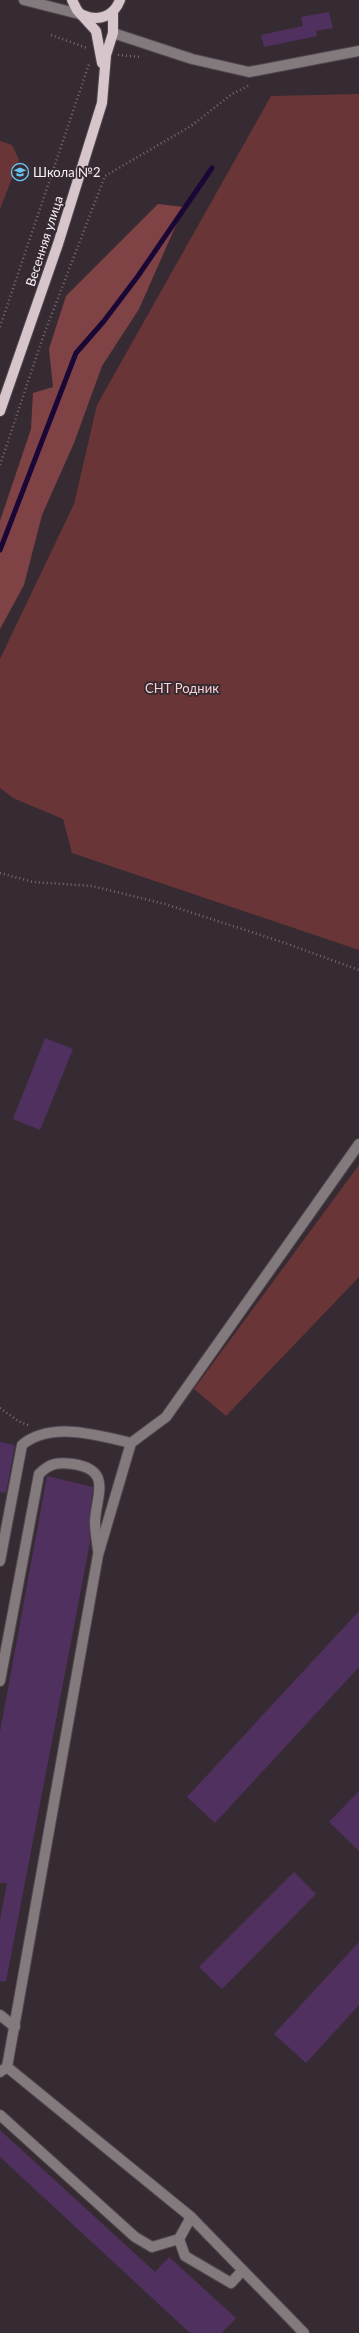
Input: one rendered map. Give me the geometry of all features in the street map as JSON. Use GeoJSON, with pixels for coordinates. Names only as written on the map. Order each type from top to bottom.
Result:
{"type":"FeatureCollection","features":[{"type":"Feature","properties":{"kind":"main road"},"geometry":{"type":"LineString","coordinates":[[72,0],[77,10],[84,15],[96,31],[105,78]]}},
{"type":"Feature","properties":{"kind":"main road"},"geometry":{"type":"LineString","coordinates":[[105,78],[106,55],[113,33],[113,13],[120,0]]}},
{"type":"Feature","properties":{"kind":"main road"},"geometry":{"type":"LineString","coordinates":[[84,15],[98,18],[113,13]]}},
{"type":"Feature","properties":{"kind":"main road","name":"Весенняя улица"},"geometry":{"type":"LineString","coordinates":[[0,411],[58,244],[102,103],[105,78]]}},
{"type":"Feature","properties":{"kind":"street"},"geometry":{"type":"LineString","coordinates":[[24,0],[84,15]]}},
{"type":"Feature","properties":{"kind":"street"},"geometry":{"type":"LineString","coordinates":[[113,33],[233,70],[249,72],[265,71],[359,51]]}},
{"type":"Feature","properties":{"kind":"street"},"geometry":{"type":"LineString","coordinates":[[304,2333],[191,2217],[4,2070],[14,2027],[98,1555],[131,1443],[166,1417],[359,1144]]}},
{"type":"Feature","properties":{"kind":"street"},"geometry":{"type":"LineString","coordinates":[[0,1561],[22,1446],[33,1436],[48,1433],[104,1437],[131,1443]]}},
{"type":"Feature","properties":{"kind":"street"},"geometry":{"type":"LineString","coordinates":[[0,1681],[39,1474],[48,1465],[61,1462],[85,1466],[97,1476],[101,1486],[95,1522],[98,1555]]}},
{"type":"Feature","properties":{"kind":"street"},"geometry":{"type":"LineString","coordinates":[[0,2015],[14,2027]]}},
{"type":"Feature","properties":{"kind":"street"},"geometry":{"type":"LineString","coordinates":[[0,2114],[135,2237],[152,2247],[179,2239],[191,2217]]}},
{"type":"Feature","properties":{"kind":"street"},"geometry":{"type":"LineString","coordinates":[[179,2239],[185,2256],[231,2283],[242,2271]]}},
{"type":"Feature","properties":{"kind":"path"},"geometry":{"type":"LineString","coordinates":[[0,327],[91,58]]}},
{"type":"Feature","properties":{"kind":"path"},"geometry":{"type":"LineString","coordinates":[[0,465],[43,337],[105,176],[191,126],[232,94],[263,79],[265,71]]}},
{"type":"Feature","properties":{"kind":"path"},"geometry":{"type":"LineString","coordinates":[[0,873],[34,882],[92,886],[165,904],[282,942],[359,970]]}},
{"type":"Feature","properties":{"kind":"path"},"geometry":{"type":"LineString","coordinates":[[0,1408],[18,1421],[48,1433]]}},
{"type":"Feature","properties":{"kind":"green space","name":"СНТ Родник"},"geometry":{"type":"Polygon","coordinates":[[[359,94],[359,950],[72,853],[63,819],[13,798],[0,788],[0,659],[74,504],[97,405],[271,96],[359,94]]]}},
{"type":"Feature","properties":{"kind":"green space"},"geometry":{"type":"Polygon","coordinates":[[[0,141],[12,145],[19,160],[0,209],[0,141]]]}},
{"type":"Feature","properties":{"kind":"green space"},"geometry":{"type":"Polygon","coordinates":[[[359,1165],[359,1277],[226,1416],[194,1389],[359,1165]]]}},
{"type":"Feature","properties":{"kind":"shaded area"},"geometry":{"type":"Polygon","coordinates":[[[158,204],[184,207],[139,309],[102,366],[74,443],[42,515],[24,585],[0,629],[0,521],[31,429],[33,393],[53,387],[49,349],[66,296],[158,204]]]}},
{"type":"Feature","properties":{"kind":"building"},"geometry":{"type":"Polygon","coordinates":[[[329,12],[333,28],[316,31],[317,36],[264,47],[261,35],[303,26],[301,17],[329,12]]]}},
{"type":"Feature","properties":{"kind":"building"},"geometry":{"type":"Polygon","coordinates":[[[45,1038],[73,1049],[40,1130],[13,1119],[45,1038]]]}},
{"type":"Feature","properties":{"kind":"building"},"geometry":{"type":"Polygon","coordinates":[[[0,1442],[15,1445],[6,1493],[0,1492],[0,1442]]]}},
{"type":"Feature","properties":{"kind":"building"},"geometry":{"type":"Polygon","coordinates":[[[47,1476],[93,1487],[89,1521],[90,1542],[6,1982],[0,1981],[0,1920],[7,1883],[0,1883],[0,1732],[47,1476]]]}},
{"type":"Feature","properties":{"kind":"building"},"geometry":{"type":"Polygon","coordinates":[[[359,1611],[359,1667],[215,1823],[187,1797],[359,1611]]]}},
{"type":"Feature","properties":{"kind":"building"},"geometry":{"type":"Polygon","coordinates":[[[359,1791],[359,1851],[329,1822],[359,1791]]]}},
{"type":"Feature","properties":{"kind":"building"},"geometry":{"type":"Polygon","coordinates":[[[294,1872],[316,1894],[222,1989],[199,1967],[294,1872]]]}},
{"type":"Feature","properties":{"kind":"building"},"geometry":{"type":"Polygon","coordinates":[[[359,1942],[359,2005],[306,2063],[274,2034],[359,1942]]]}},
{"type":"Feature","properties":{"kind":"building"},"geometry":{"type":"Polygon","coordinates":[[[0,2130],[155,2272],[169,2257],[236,2318],[222,2333],[190,2333],[0,2157],[0,2130]]]}},
{"type":"Feature","properties":{"kind":"waterway"},"geometry":{"type":"LineString","coordinates":[[0,550],[76,353],[104,321],[138,276],[212,168]]}},
{"type":"Feature","properties":{"kind":"place","name":"Школа №2"},"geometry":{"type":"Point","coordinates":[20,172]}}]}
